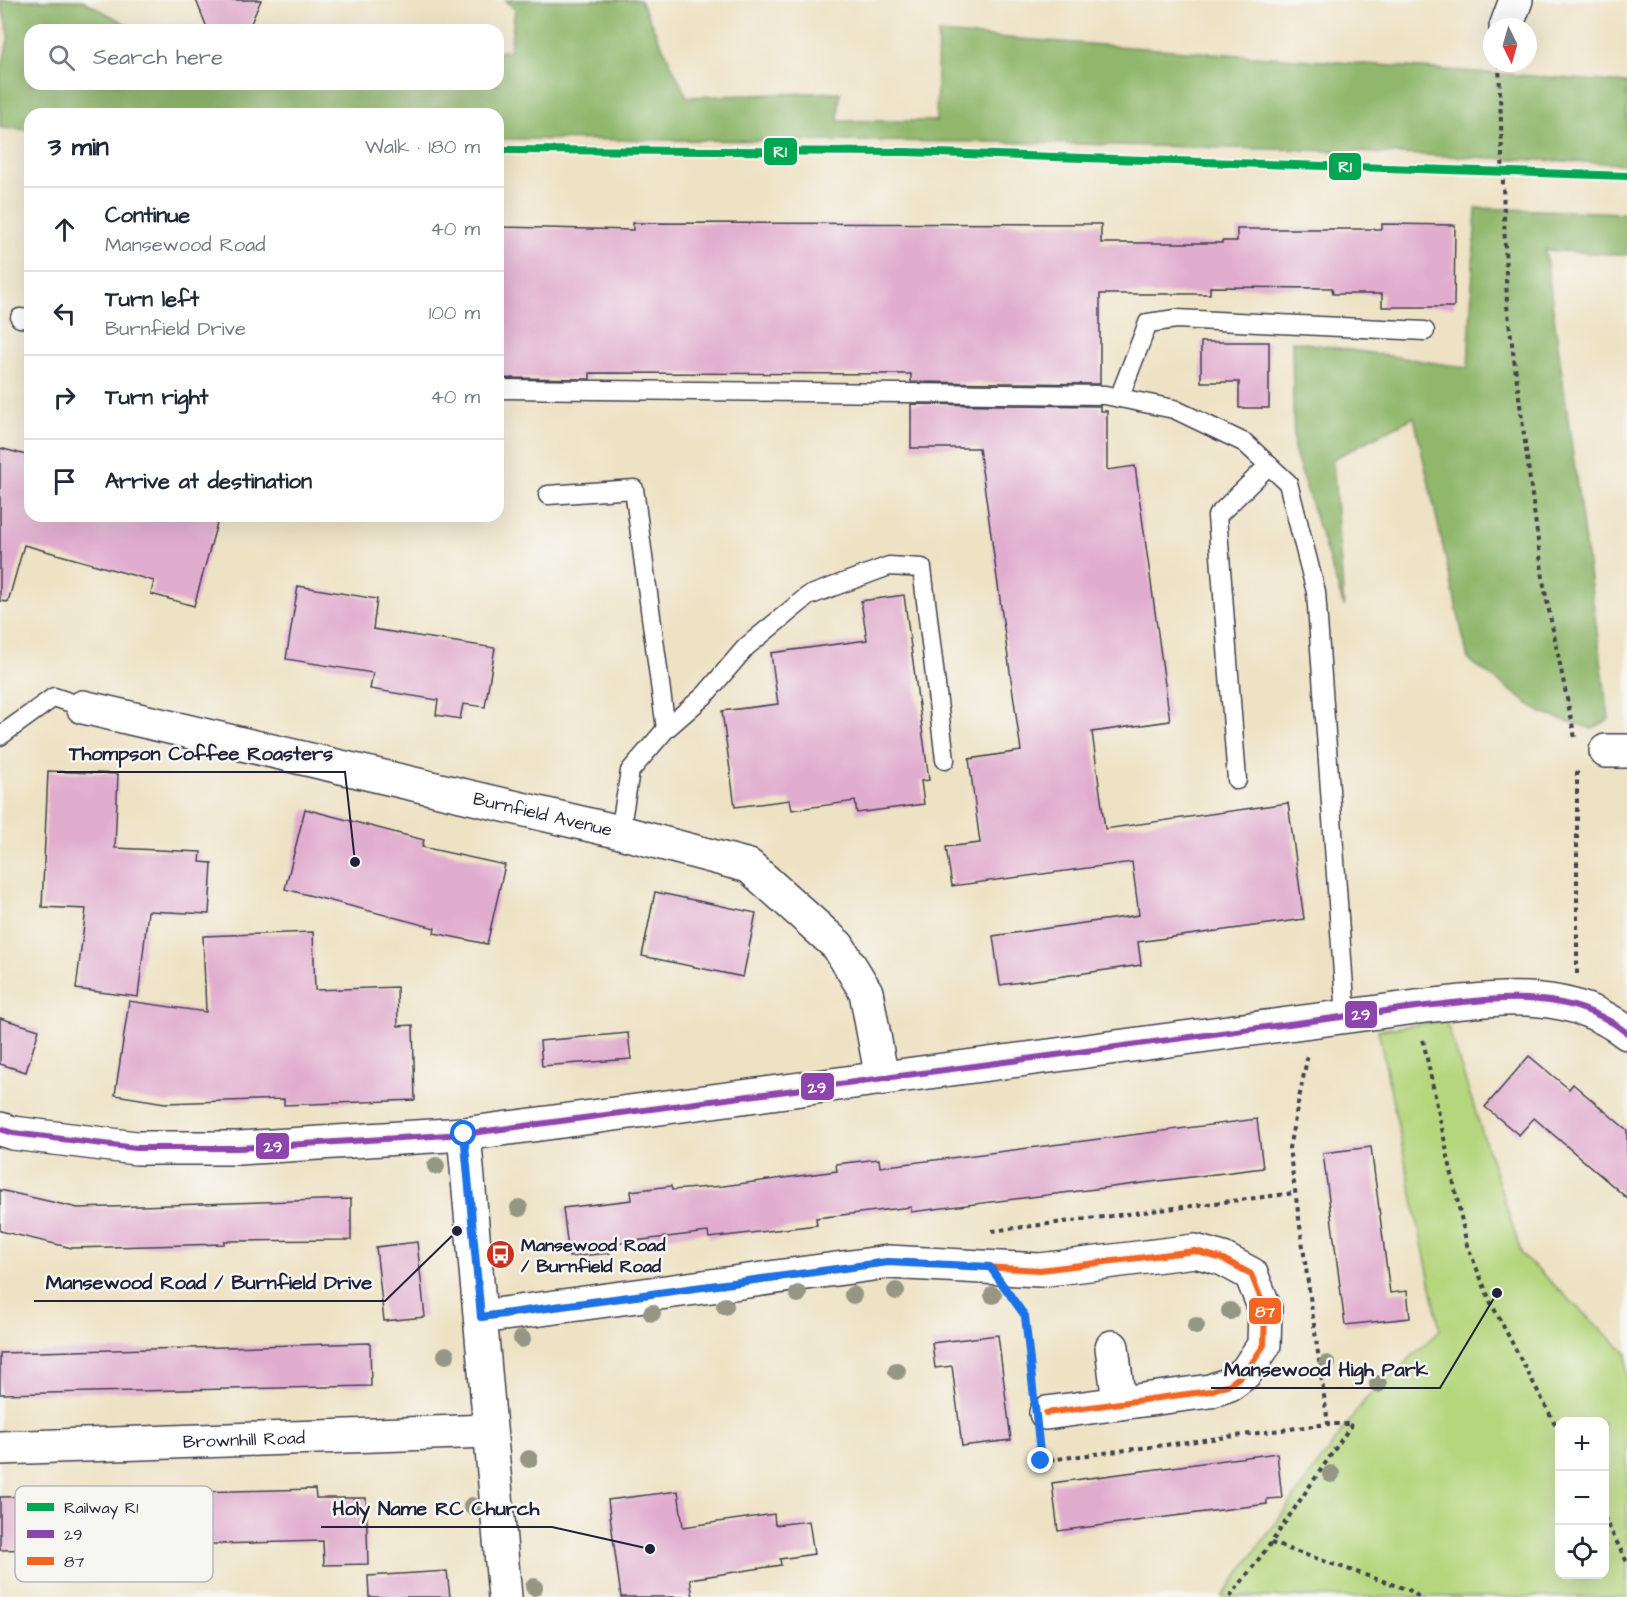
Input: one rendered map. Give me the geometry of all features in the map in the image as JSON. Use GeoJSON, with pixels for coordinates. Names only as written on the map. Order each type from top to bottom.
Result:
{"type":"FeatureCollection","features":[{"type":"Feature","properties":{"kind":"street"},"geometry":{"type":"LineString","coordinates":[[1509,18],[1516,0]]}},
{"type":"Feature","properties":{"kind":"street","name":"Burnfield Avenue"},"geometry":{"type":"LineString","coordinates":[[83,707],[620,832],[749,866],[838,946],[866,992],[882,1079]]}},
{"type":"Feature","properties":{"kind":"street"},"geometry":{"type":"LineString","coordinates":[[0,1129],[13,1133],[136,1148],[239,1148],[464,1134],[1416,1007],[1518,998],[1577,1005],[1610,1020],[1627,1033]]}},
{"type":"Feature","properties":{"kind":"street"},"geometry":{"type":"LineString","coordinates":[[464,1134],[505,1597]]}},
{"type":"Feature","properties":{"kind":"street"},"geometry":{"type":"LineString","coordinates":[[481,1317],[888,1262],[1040,1270],[1195,1251],[1223,1259],[1251,1274],[1265,1309],[1264,1345],[1246,1372],[1230,1384],[1210,1391],[1039,1414]]}},
{"type":"Feature","properties":{"kind":"street"},"geometry":{"type":"LineString","coordinates":[[1112,1347],[1119,1402]]}},
{"type":"Feature","properties":{"kind":"street","name":"Brownhill Road"},"geometry":{"type":"LineString","coordinates":[[0,1448],[489,1431]]}},
{"type":"Feature","properties":{"kind":"lane"},"geometry":{"type":"LineString","coordinates":[[1119,398],[1148,323],[1176,319],[1425,330]]}},
{"type":"Feature","properties":{"kind":"lane"},"geometry":{"type":"LineString","coordinates":[[504,389],[1105,395],[1174,409],[1245,443],[1288,483],[1316,592],[1331,1018]]}},
{"type":"Feature","properties":{"kind":"lane"},"geometry":{"type":"LineString","coordinates":[[1237,780],[1217,516],[1269,465]]}},
{"type":"Feature","properties":{"kind":"lane"},"geometry":{"type":"LineString","coordinates":[[548,495],[633,489],[666,729]]}},
{"type":"Feature","properties":{"kind":"lane"},"geometry":{"type":"LineString","coordinates":[[620,832],[630,771],[666,729],[705,695],[746,647],[808,596],[889,566],[922,568],[945,760]]}},
{"type":"Feature","properties":{"kind":"lane"},"geometry":{"type":"LineString","coordinates":[[0,736],[54,697],[83,707]]}},
{"type":"Feature","properties":{"kind":"path"},"geometry":{"type":"LineString","coordinates":[[1499,72],[1507,306],[1544,586],[1597,753],[1577,1005]]}},
{"type":"Feature","properties":{"kind":"path"},"geometry":{"type":"LineString","coordinates":[[1416,1007],[1467,1245],[1491,1303],[1555,1424]]}},
{"type":"Feature","properties":{"kind":"path"},"geometry":{"type":"LineString","coordinates":[[1328,1424],[1289,1148],[1331,1018]]}},
{"type":"Feature","properties":{"kind":"path"},"geometry":{"type":"LineString","coordinates":[[1230,1597],[1271,1543],[1352,1424],[1328,1424],[1041,1461],[1039,1414],[1025,1316],[990,1267],[973,1234],[1295,1193]]}},
{"type":"Feature","properties":{"kind":"path"},"geometry":{"type":"LineString","coordinates":[[1609,1525],[1627,1562]]}},
{"type":"Feature","properties":{"kind":"path"},"geometry":{"type":"LineString","coordinates":[[1271,1543],[1409,1590],[1419,1597]]}},
{"type":"Feature","properties":{"kind":"green space"},"geometry":{"type":"Polygon","coordinates":[[[0,0],[82,0],[126,24],[24,24],[24,90],[504,90],[504,51],[510,50],[515,9],[505,0],[640,0],[687,97],[840,92],[838,121],[936,121],[938,33],[1627,83],[1627,164],[1310,150],[996,142],[504,139],[504,108],[24,108],[24,130],[0,128],[0,78],[9,35],[0,0]]]}},
{"type":"Feature","properties":{"kind":"green space"},"geometry":{"type":"Polygon","coordinates":[[[1476,208],[1627,213],[1627,255],[1545,250],[1609,719],[1593,729],[1541,713],[1468,659],[1414,417],[1333,459],[1344,607],[1294,450],[1292,341],[1468,368],[1476,208]]]}},
{"type":"Feature","properties":{"kind":"green space"},"geometry":{"type":"Polygon","coordinates":[[[1446,1021],[1522,1255],[1627,1354],[1627,1597],[1222,1597],[1365,1400],[1440,1330],[1378,1030],[1446,1021]]]}},
{"type":"Feature","properties":{"kind":"building"},"geometry":{"type":"Polygon","coordinates":[[[196,0],[261,0],[251,24],[206,24],[196,0]]]}},
{"type":"Feature","properties":{"kind":"building"},"geometry":{"type":"Polygon","coordinates":[[[633,223],[1101,224],[1101,243],[1222,243],[1222,241],[1237,241],[1237,229],[1382,229],[1382,224],[1455,225],[1454,307],[1382,307],[1382,294],[1333,294],[1332,288],[1210,287],[1210,294],[1100,294],[1100,384],[911,382],[911,374],[590,373],[590,379],[504,378],[504,227],[633,230],[633,223]]]}},
{"type":"Feature","properties":{"kind":"building"},"geometry":{"type":"Polygon","coordinates":[[[1201,342],[1269,342],[1269,408],[1239,408],[1239,382],[1201,382],[1201,342]]]}},
{"type":"Feature","properties":{"kind":"building"},"geometry":{"type":"Polygon","coordinates":[[[911,404],[1100,406],[1100,411],[1107,411],[1107,470],[1135,466],[1170,721],[1092,732],[1105,829],[1288,803],[1304,919],[1138,942],[1141,965],[1000,985],[993,936],[1139,915],[1132,862],[952,886],[946,847],[980,843],[969,759],[1021,751],[979,448],[911,448],[911,404]]]}},
{"type":"Feature","properties":{"kind":"building"},"geometry":{"type":"Polygon","coordinates":[[[0,448],[24,454],[24,522],[217,522],[194,606],[151,594],[154,581],[24,545],[8,602],[0,601],[0,448]]]}},
{"type":"Feature","properties":{"kind":"building"},"geometry":{"type":"Polygon","coordinates":[[[298,586],[377,599],[373,629],[495,648],[485,707],[463,704],[460,719],[436,715],[438,700],[370,689],[373,673],[286,659],[298,586]]]}},
{"type":"Feature","properties":{"kind":"building"},"geometry":{"type":"Polygon","coordinates":[[[904,595],[929,780],[921,781],[924,804],[857,813],[855,801],[792,810],[790,800],[735,807],[722,711],[778,704],[771,653],[867,640],[861,601],[904,595]]]}},
{"type":"Feature","properties":{"kind":"building"},"geometry":{"type":"Polygon","coordinates":[[[48,771],[118,774],[115,848],[201,852],[200,862],[212,863],[209,914],[148,911],[138,997],[76,989],[86,909],[42,907],[48,771]]]}},
{"type":"Feature","properties":{"kind":"building"},"geometry":{"type":"Polygon","coordinates":[[[305,809],[424,840],[422,847],[505,865],[487,944],[434,933],[435,928],[285,889],[305,809]]]}},
{"type":"Feature","properties":{"kind":"building"},"geometry":{"type":"Polygon","coordinates":[[[655,892],[756,913],[743,977],[642,956],[655,892]]]}},
{"type":"Feature","properties":{"kind":"building"},"geometry":{"type":"Polygon","coordinates":[[[313,932],[315,990],[397,987],[398,1026],[413,1025],[415,1100],[284,1105],[284,1099],[165,1103],[115,1095],[129,1001],[206,1012],[203,936],[313,932]]]}},
{"type":"Feature","properties":{"kind":"building"},"geometry":{"type":"Polygon","coordinates":[[[0,1018],[39,1030],[26,1072],[0,1064],[0,1018]]]}},
{"type":"Feature","properties":{"kind":"building"},"geometry":{"type":"Polygon","coordinates":[[[628,1033],[631,1059],[542,1066],[540,1041],[628,1033]]]}},
{"type":"Feature","properties":{"kind":"building"},"geometry":{"type":"Polygon","coordinates":[[[1529,1056],[1569,1089],[1573,1084],[1627,1130],[1627,1198],[1534,1118],[1519,1135],[1485,1107],[1529,1056]]]}},
{"type":"Feature","properties":{"kind":"building"},"geometry":{"type":"Polygon","coordinates":[[[1257,1119],[1263,1168],[911,1212],[911,1207],[816,1218],[817,1225],[709,1238],[708,1232],[609,1244],[610,1253],[569,1257],[563,1208],[632,1200],[631,1191],[671,1186],[672,1190],[723,1186],[837,1171],[836,1164],[879,1159],[880,1167],[1257,1119]]]}},
{"type":"Feature","properties":{"kind":"building"},"geometry":{"type":"Polygon","coordinates":[[[1371,1147],[1390,1293],[1407,1291],[1410,1318],[1345,1325],[1323,1153],[1371,1147]]]}},
{"type":"Feature","properties":{"kind":"building"},"geometry":{"type":"Polygon","coordinates":[[[0,1190],[78,1208],[351,1199],[351,1240],[224,1241],[224,1244],[72,1248],[0,1231],[0,1190]]]}},
{"type":"Feature","properties":{"kind":"building"},"geometry":{"type":"Polygon","coordinates":[[[417,1242],[425,1317],[384,1321],[376,1247],[417,1242]]]}},
{"type":"Feature","properties":{"kind":"building"},"geometry":{"type":"Polygon","coordinates":[[[998,1335],[1011,1440],[962,1446],[952,1366],[935,1368],[932,1343],[998,1335]]]}},
{"type":"Feature","properties":{"kind":"building"},"geometry":{"type":"Polygon","coordinates":[[[370,1343],[371,1386],[0,1394],[0,1353],[370,1343]]]}},
{"type":"Feature","properties":{"kind":"building"},"geometry":{"type":"Polygon","coordinates":[[[1277,1453],[1282,1498],[1267,1499],[1267,1504],[1058,1531],[1052,1483],[1277,1453]]]}},
{"type":"Feature","properties":{"kind":"building"},"geometry":{"type":"Polygon","coordinates":[[[315,1489],[316,1498],[366,1498],[368,1564],[324,1565],[323,1541],[213,1544],[213,1492],[315,1489]]]}},
{"type":"Feature","properties":{"kind":"building"},"geometry":{"type":"Polygon","coordinates":[[[678,1491],[683,1527],[774,1514],[775,1525],[809,1521],[814,1554],[780,1559],[781,1565],[690,1579],[693,1597],[621,1597],[608,1500],[678,1491]]]}},
{"type":"Feature","properties":{"kind":"building"},"geometry":{"type":"Polygon","coordinates":[[[0,1497],[15,1497],[15,1550],[0,1550],[0,1497]]]}},
{"type":"Feature","properties":{"kind":"building"},"geometry":{"type":"Polygon","coordinates":[[[447,1571],[450,1597],[369,1597],[368,1576],[447,1571]]]}},
{"type":"Feature","properties":{"kind":"rail line","name":"R1"},"geometry":{"type":"LineString","coordinates":[[504,150],[906,152],[1627,176]]}},
{"type":"Feature","properties":{"kind":"transit line","name":"29"},"geometry":{"type":"LineString","coordinates":[[0,1129],[13,1133],[136,1148],[239,1148],[464,1134],[1416,1007],[1498,999],[1552,1001],[1578,1007],[1603,1018],[1627,1033]]}},
{"type":"Feature","properties":{"kind":"transit line","name":"87"},"geometry":{"type":"LineString","coordinates":[[481,1317],[888,1262],[1040,1270],[1195,1251],[1223,1259],[1251,1274],[1265,1309],[1264,1345],[1246,1372],[1230,1384],[1210,1391],[1046,1413]]}},
{"type":"Feature","properties":{"kind":"place","name":"Thompson Coffee Roasters"},"geometry":{"type":"Point","coordinates":[355,862]}},
{"type":"Feature","properties":{"kind":"place","name":"Mansewood Road / Burnfield Drive"},"geometry":{"type":"Point","coordinates":[457,1231]}},
{"type":"Feature","properties":{"kind":"place","name":"Mansewood Road / Burnfield Road"},"geometry":{"type":"Point","coordinates":[500,1255]}},
{"type":"Feature","properties":{"kind":"place","name":"Mansewood High Park"},"geometry":{"type":"Point","coordinates":[1497,1293]}},
{"type":"Feature","properties":{"kind":"place","name":"Holy Name RC Church"},"geometry":{"type":"Point","coordinates":[650,1549]}},
{"type":"Feature","properties":{"kind":"route"},"geometry":{"type":"LineString","coordinates":[[464,1134],[481,1317],[888,1262],[990,1267],[1025,1316],[1041,1461]]}}]}
